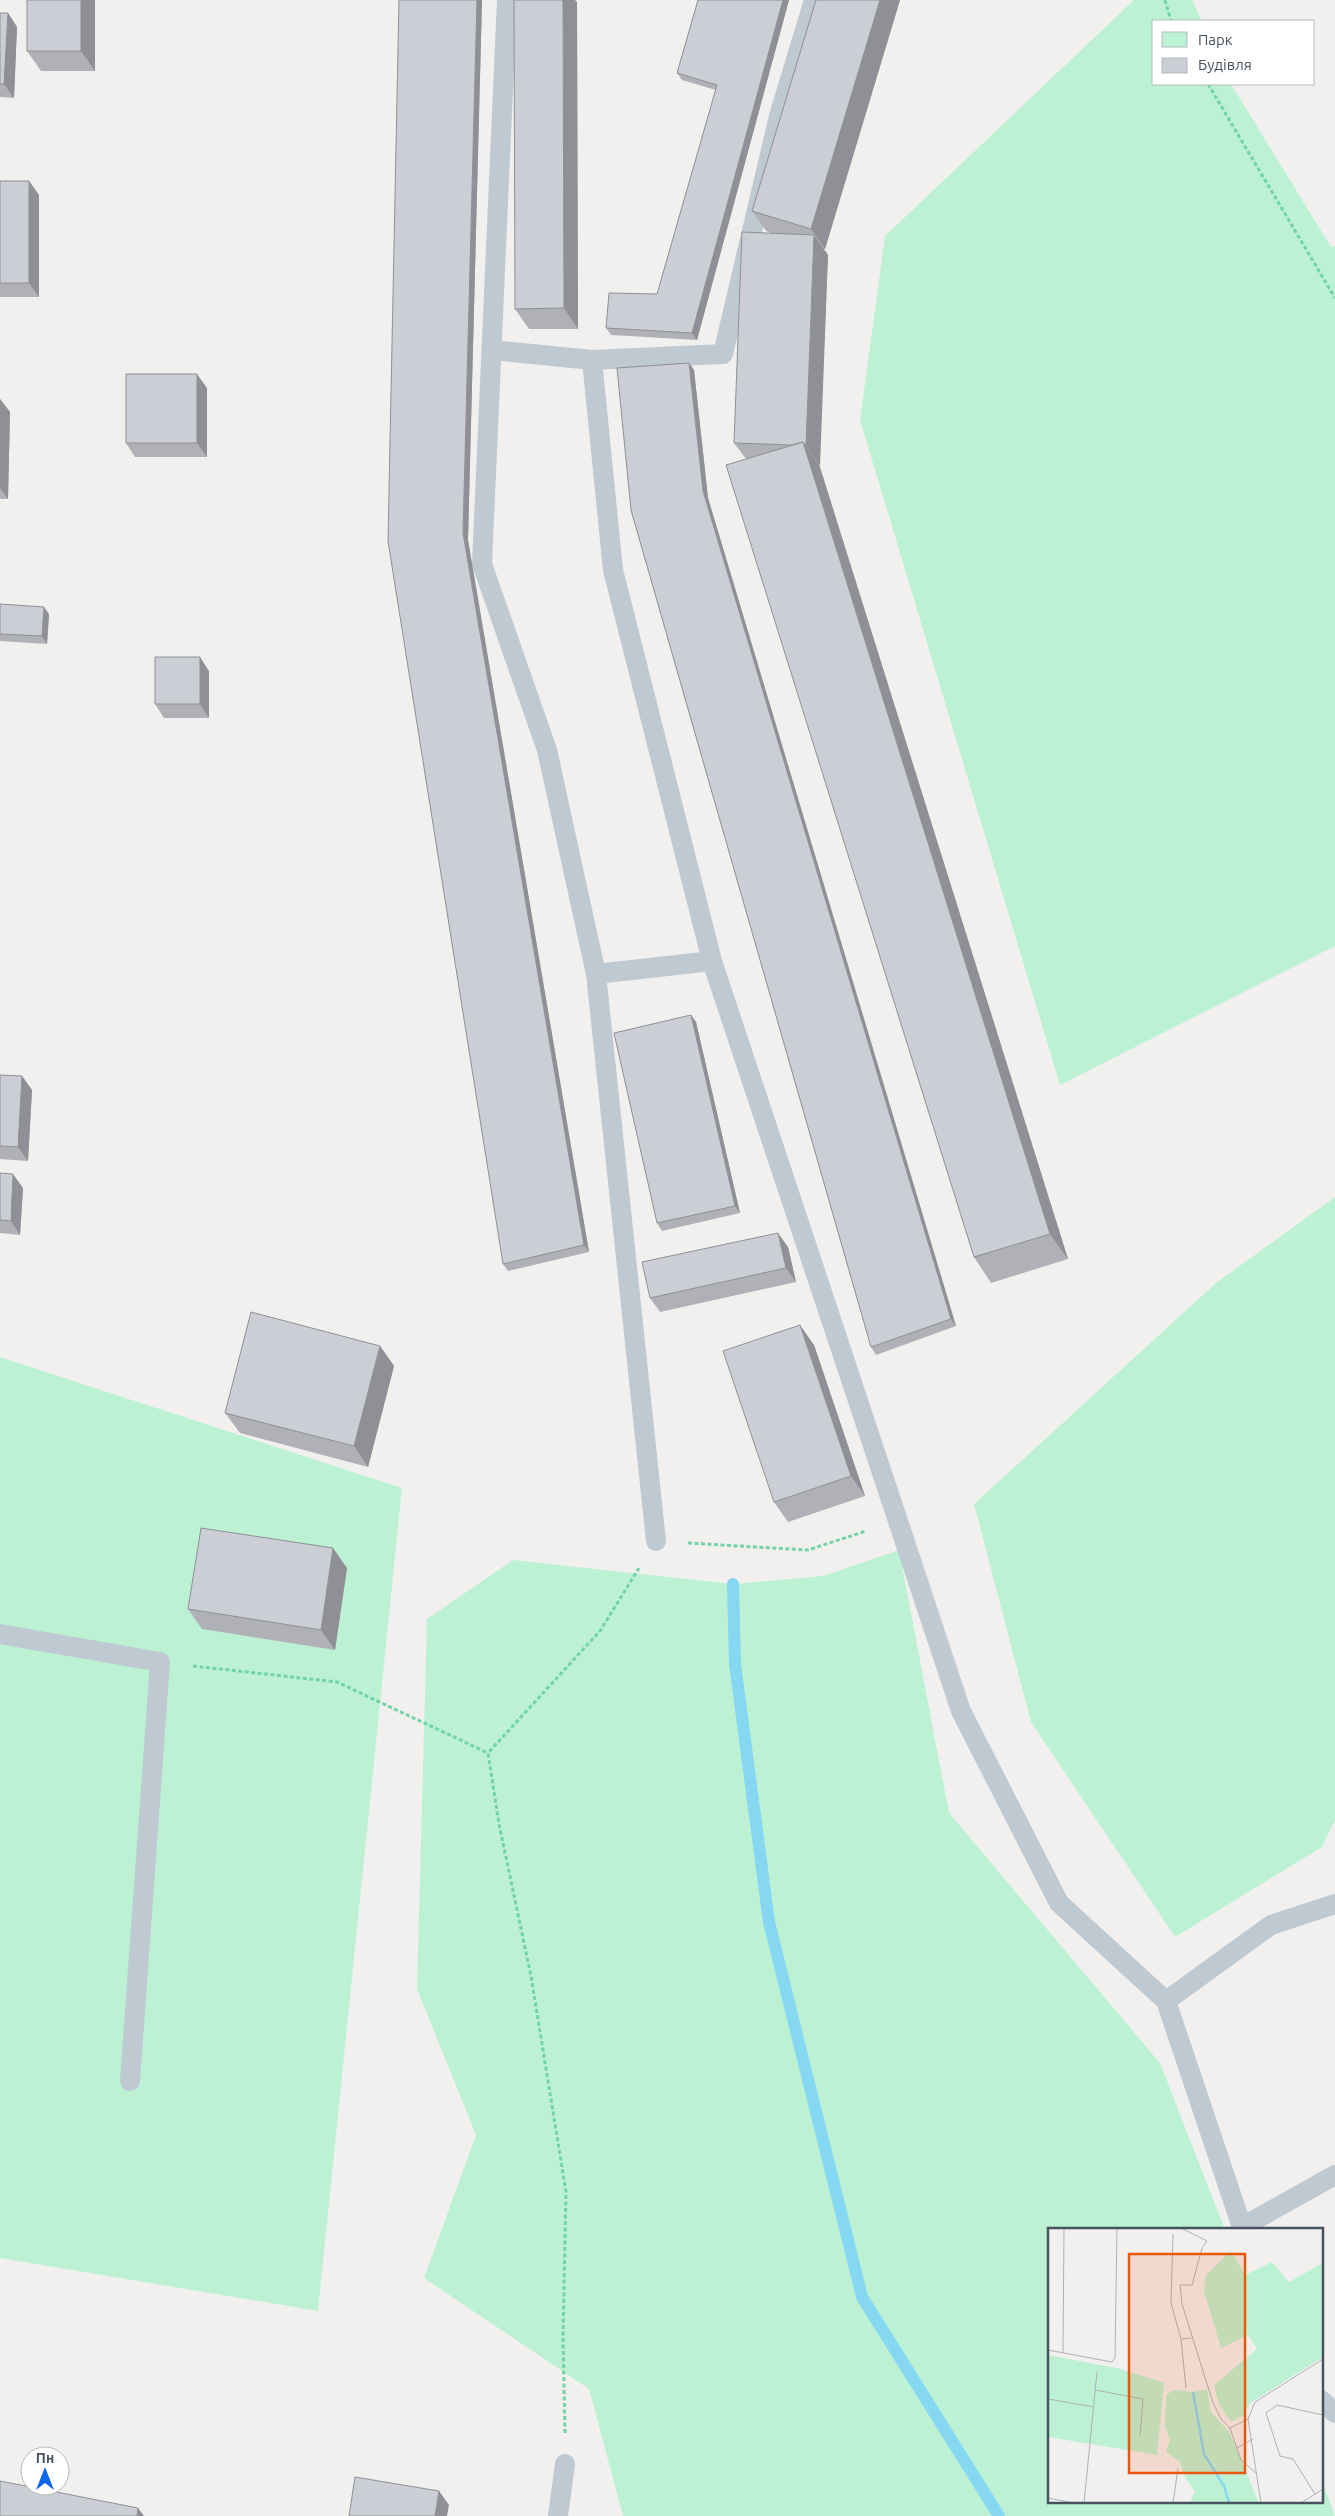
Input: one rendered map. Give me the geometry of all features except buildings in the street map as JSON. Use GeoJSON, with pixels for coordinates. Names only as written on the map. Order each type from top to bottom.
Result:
{"type":"FeatureCollection","features":[{"type":"Feature","properties":{"kind":"lane"},"geometry":{"type":"LineString","coordinates":[[507,0],[482,564],[547,750],[596,974],[656,1541]]}},
{"type":"Feature","properties":{"kind":"lane"},"geometry":{"type":"LineString","coordinates":[[492,350],[592,360],[723,354],[779,116],[814,0]]}},
{"type":"Feature","properties":{"kind":"lane"},"geometry":{"type":"LineString","coordinates":[[592,360],[613,570],[712,961],[961,1711],[1059,1903],[1166,2001],[1243,2228],[1335,2176]]}},
{"type":"Feature","properties":{"kind":"lane"},"geometry":{"type":"LineString","coordinates":[[596,974],[712,961]]}},
{"type":"Feature","properties":{"kind":"lane"},"geometry":{"type":"LineString","coordinates":[[0,1634],[160,1662],[130,2081]]}},
{"type":"Feature","properties":{"kind":"lane"},"geometry":{"type":"LineString","coordinates":[[1166,2001],[1271,1925],[1335,1904]]}},
{"type":"Feature","properties":{"kind":"lane"},"geometry":{"type":"LineString","coordinates":[[1322,2401],[1335,2413]]}},
{"type":"Feature","properties":{"kind":"lane"},"geometry":{"type":"LineString","coordinates":[[558,2516],[565,2464]]}},
{"type":"Feature","properties":{"kind":"path"},"geometry":{"type":"LineString","coordinates":[[1165,0],[1171,20]]}},
{"type":"Feature","properties":{"kind":"path"},"geometry":{"type":"LineString","coordinates":[[1209,85],[1335,298]]}},
{"type":"Feature","properties":{"kind":"path"},"geometry":{"type":"LineString","coordinates":[[488,1753],[600,1632],[656,1541],[808,1550],[898,1522]]}},
{"type":"Feature","properties":{"kind":"path"},"geometry":{"type":"LineString","coordinates":[[160,1662],[338,1682],[488,1753]]}},
{"type":"Feature","properties":{"kind":"path"},"geometry":{"type":"LineString","coordinates":[[488,1753],[499,1824],[531,1976],[566,2192],[563,2337],[565,2464]]}},
{"type":"Feature","properties":{"kind":"green space"},"geometry":{"type":"Polygon","coordinates":[[[1134,0],[1192,0],[1202,20],[1152,20],[1152,85],[1232,85],[1331,247],[1335,246],[1335,946],[1060,1085],[860,420],[885,236],[1134,0]]]}},
{"type":"Feature","properties":{"kind":"green space"},"geometry":{"type":"Polygon","coordinates":[[[1335,1197],[1335,1820],[1322,1847],[1175,1937],[1031,1722],[974,1504],[1216,1283],[1335,1197]]]}},
{"type":"Feature","properties":{"kind":"green space"},"geometry":{"type":"Polygon","coordinates":[[[0,1357],[402,1488],[318,2311],[0,2258],[0,1357]]]}},
{"type":"Feature","properties":{"kind":"green space"},"geometry":{"type":"Polygon","coordinates":[[[899,1550],[949,1813],[1160,2063],[1224,2228],[1048,2228],[1048,2504],[1322,2504],[1322,2481],[1335,2516],[623,2516],[589,2389],[424,2278],[476,2135],[417,1989],[427,1619],[513,1560],[733,1584],[823,1576],[899,1550]]]}},
{"type":"Feature","properties":{"kind":"waterway"},"geometry":{"type":"LineString","coordinates":[[733,1584],[735,1664],[769,1922],[862,2297],[999,2516]]}}]}
